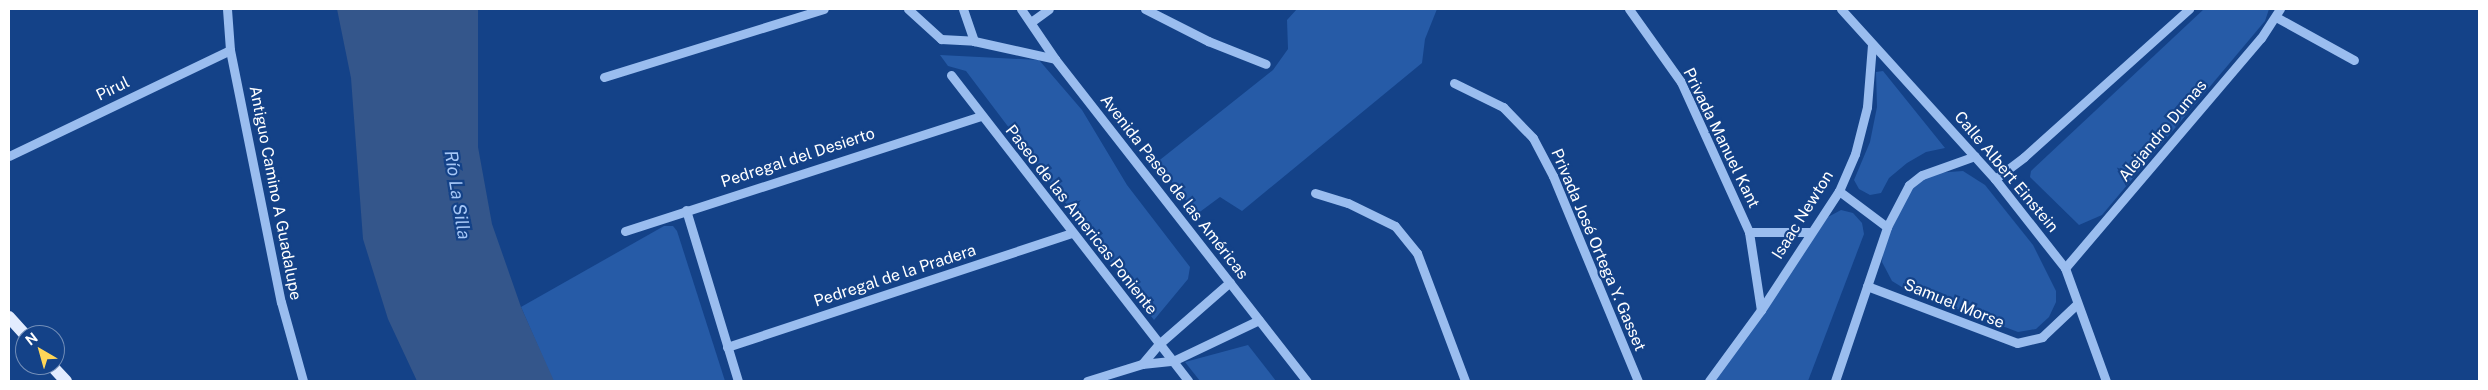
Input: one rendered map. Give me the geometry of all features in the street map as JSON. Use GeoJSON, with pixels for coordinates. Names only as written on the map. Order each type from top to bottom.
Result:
{"type":"FeatureCollection","features":[{"type":"Feature","properties":{"kind":"street","name":"Antiguo Camino A Guadalupe"},"geometry":{"type":"LineString","coordinates":[[227,9],[230,50],[281,302],[303,381]]}},
{"type":"Feature","properties":{"kind":"street"},"geometry":{"type":"LineString","coordinates":[[604,76],[824,9]]}},
{"type":"Feature","properties":{"kind":"street"},"geometry":{"type":"LineString","coordinates":[[908,9],[941,39],[974,41],[1055,59]]}},
{"type":"Feature","properties":{"kind":"street"},"geometry":{"type":"LineString","coordinates":[[963,9],[974,41]]}},
{"type":"Feature","properties":{"kind":"street","name":"Avenida Paseo de las Américas"},"geometry":{"type":"LineString","coordinates":[[1021,9],[1055,59],[1306,381]]}},
{"type":"Feature","properties":{"kind":"street"},"geometry":{"type":"LineString","coordinates":[[1031,22],[1050,9]]}},
{"type":"Feature","properties":{"kind":"street"},"geometry":{"type":"LineString","coordinates":[[1145,9],[1208,41],[1266,64]]}},
{"type":"Feature","properties":{"kind":"street","name":"Privada Manuel Kant"},"geometry":{"type":"LineString","coordinates":[[1629,9],[1681,82],[1749,232],[1761,310]]}},
{"type":"Feature","properties":{"kind":"street","name":"Calle Albert Einstein"},"geometry":{"type":"LineString","coordinates":[[1841,9],[1995,178],[2065,268],[2106,381]]}},
{"type":"Feature","properties":{"kind":"street"},"geometry":{"type":"LineString","coordinates":[[1995,178],[2024,157],[2189,9]]}},
{"type":"Feature","properties":{"kind":"street"},"geometry":{"type":"LineString","coordinates":[[2278,13],[2354,60]]}},
{"type":"Feature","properties":{"kind":"street","name":"Alejandro Dumas"},"geometry":{"type":"LineString","coordinates":[[2065,268],[2278,13]]}},
{"type":"Feature","properties":{"kind":"street","name":"Isaac Newton"},"geometry":{"type":"LineString","coordinates":[[1709,381],[1761,310],[1839,191],[1855,154],[1867,107],[1872,45]]}},
{"type":"Feature","properties":{"kind":"street","name":"Pirul"},"geometry":{"type":"LineString","coordinates":[[9,156],[230,50]]}},
{"type":"Feature","properties":{"kind":"street","name":"Paseo de las Americas Poniente"},"geometry":{"type":"LineString","coordinates":[[951,75],[1188,381]]}},
{"type":"Feature","properties":{"kind":"street","name":"Privada José Ortega Y. Gasset"},"geometry":{"type":"LineString","coordinates":[[1454,83],[1503,107],[1533,138],[1553,176],[1638,381]]}},
{"type":"Feature","properties":{"kind":"street","name":"Pedregal del Desierto"},"geometry":{"type":"LineString","coordinates":[[625,231],[981,116]]}},
{"type":"Feature","properties":{"kind":"street"},"geometry":{"type":"LineString","coordinates":[[1835,381],[1887,227],[1909,185],[1922,175],[1975,156]]}},
{"type":"Feature","properties":{"kind":"street"},"geometry":{"type":"LineString","coordinates":[[1839,191],[1887,227]]}},
{"type":"Feature","properties":{"kind":"street"},"geometry":{"type":"LineString","coordinates":[[1315,193],[1348,203],[1395,226],[1417,253],[1465,381]]}},
{"type":"Feature","properties":{"kind":"street"},"geometry":{"type":"LineString","coordinates":[[686,210],[738,381]]}},
{"type":"Feature","properties":{"kind":"street","name":"Privada Manuel Kant"},"geometry":{"type":"LineString","coordinates":[[1749,232],[1811,232]]}},
{"type":"Feature","properties":{"kind":"street","name":"Pedregal de la Pradera"},"geometry":{"type":"LineString","coordinates":[[727,347],[1072,233]]}},
{"type":"Feature","properties":{"kind":"street"},"geometry":{"type":"LineString","coordinates":[[1142,364],[1159,344],[1230,282]]}},
{"type":"Feature","properties":{"kind":"street","name":"Samuel Morse"},"geometry":{"type":"LineString","coordinates":[[1867,286],[2017,343],[2042,337],[2077,304]]}},
{"type":"Feature","properties":{"kind":"street"},"geometry":{"type":"LineString","coordinates":[[1087,381],[1142,364],[1173,361],[1259,320]]}},
{"type":"Feature","properties":{"kind":"shaded area"},"geometry":{"type":"Polygon","coordinates":[[[1297,9],[1437,9],[1425,39],[1422,63],[1242,211],[1220,197],[1197,214],[1156,163],[1273,70],[1288,49],[1287,20],[1297,9]]]}},
{"type":"Feature","properties":{"kind":"shaded area"},"geometry":{"type":"Polygon","coordinates":[[[2204,9],[2269,9],[2265,21],[2102,215],[2079,225],[2030,177],[2031,171],[2204,9]]]}},
{"type":"Feature","properties":{"kind":"shaded area"},"geometry":{"type":"Polygon","coordinates":[[[940,55],[1039,60],[1082,110],[1127,185],[1190,267],[1188,279],[1154,320],[966,71],[948,66],[940,55]]]}},
{"type":"Feature","properties":{"kind":"shaded area"},"geometry":{"type":"Polygon","coordinates":[[[1883,71],[1945,148],[1926,152],[1907,163],[1889,178],[1881,193],[1870,195],[1859,189],[1854,180],[1870,142],[1877,107],[1876,72],[1883,71]]]}},
{"type":"Feature","properties":{"kind":"shaded area"},"geometry":{"type":"Polygon","coordinates":[[[1963,171],[1985,185],[2033,245],[2056,291],[2056,302],[2049,317],[2036,329],[2018,332],[1905,289],[1892,281],[1882,262],[1884,245],[1913,185],[1935,173],[1963,171]]]}},
{"type":"Feature","properties":{"kind":"shaded area"},"geometry":{"type":"Polygon","coordinates":[[[1841,210],[1853,213],[1862,223],[1864,234],[1808,381],[1715,381],[1828,217],[1841,210]]]}},
{"type":"Feature","properties":{"kind":"shaded area"},"geometry":{"type":"Polygon","coordinates":[[[664,226],[673,226],[677,231],[725,381],[553,381],[521,307],[664,226]]]}},
{"type":"Feature","properties":{"kind":"shaded area"},"geometry":{"type":"Polygon","coordinates":[[[1248,345],[1276,381],[1200,381],[1185,362],[1248,345]]]}},
{"type":"Feature","properties":{"kind":"water","name":"Río La Silla"},"geometry":{"type":"Polygon","coordinates":[[[337,9],[478,9],[478,147],[492,224],[521,307],[554,381],[417,381],[388,319],[363,239],[351,78],[337,9]]]}}]}
